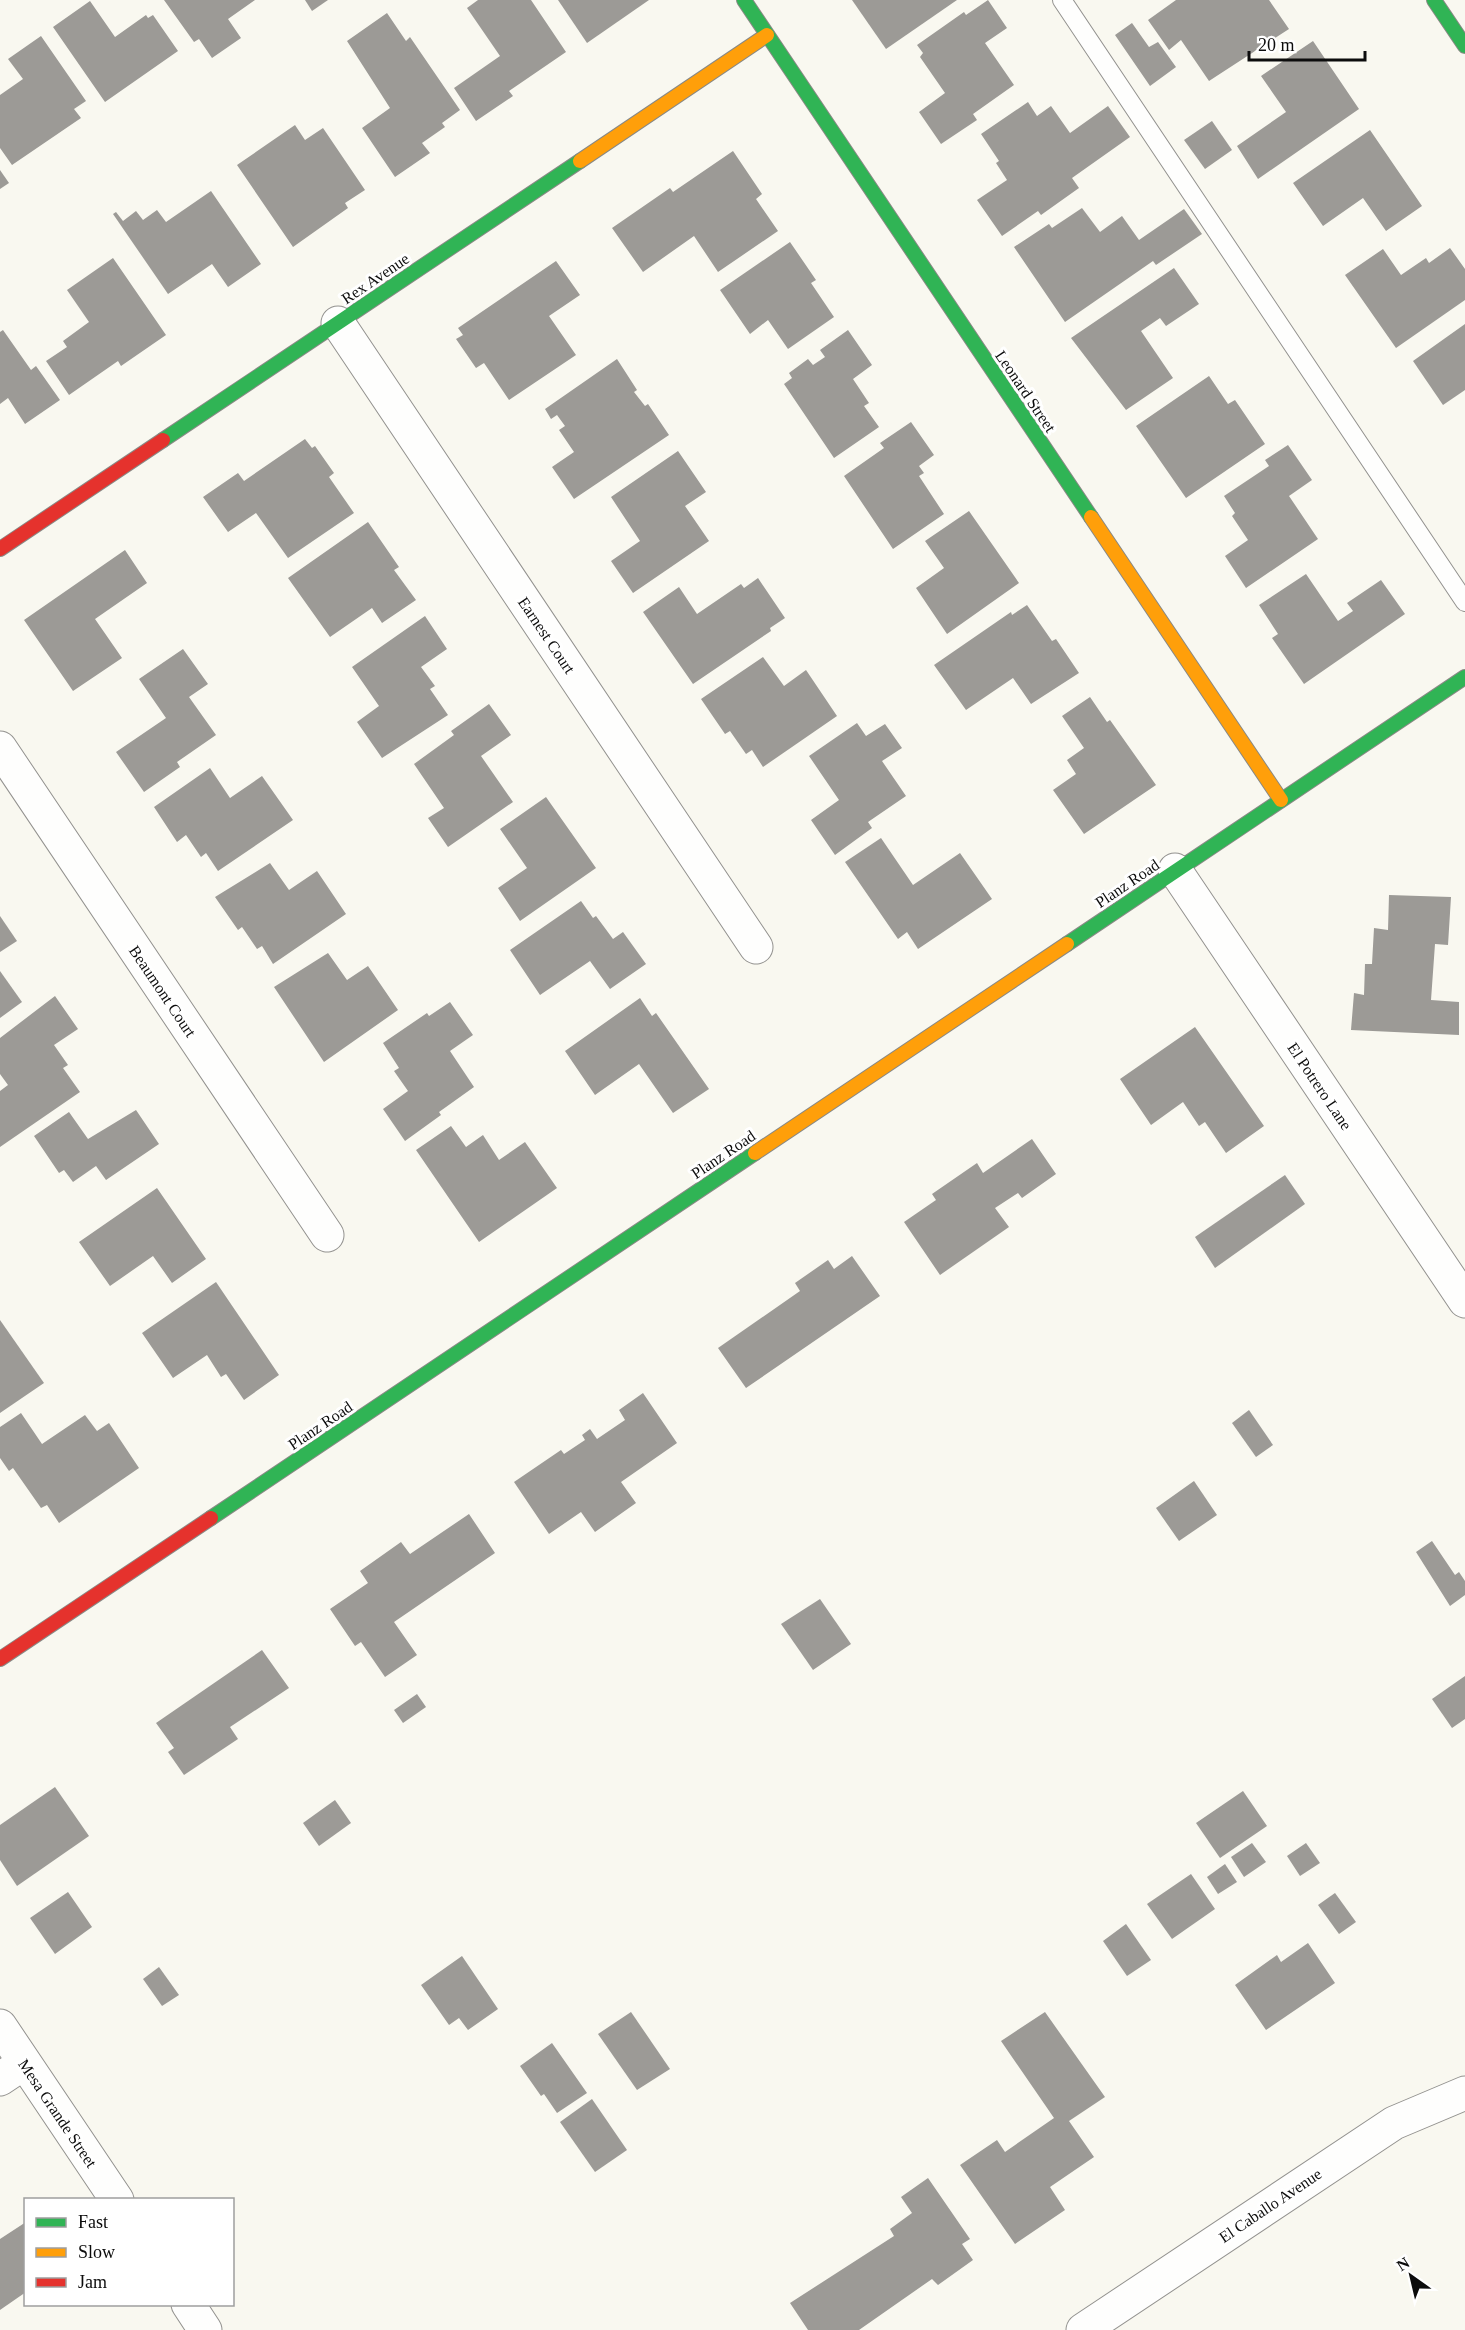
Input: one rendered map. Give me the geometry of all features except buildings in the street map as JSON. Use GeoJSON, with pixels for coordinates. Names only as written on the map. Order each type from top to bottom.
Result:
{"type":"FeatureCollection","features":[{"type":"Feature","properties":{"kind":"street","name":"Leonard Street"},"geometry":{"type":"LineString","coordinates":[[744,0],[1281,800]]}},
{"type":"Feature","properties":{"kind":"street"},"geometry":{"type":"LineString","coordinates":[[1434,0],[1465,46]]}},
{"type":"Feature","properties":{"kind":"street","name":"Rex Avenue"},"geometry":{"type":"LineString","coordinates":[[0,549],[767,34]]}},
{"type":"Feature","properties":{"kind":"street","name":"Earnest Court"},"geometry":{"type":"LineString","coordinates":[[338,323],[756,947]]}},
{"type":"Feature","properties":{"kind":"street","name":"Planz Road"},"geometry":{"type":"LineString","coordinates":[[0,1659],[1465,676]]}},
{"type":"Feature","properties":{"kind":"street","name":"Beaumont Court"},"geometry":{"type":"LineString","coordinates":[[0,748],[327,1235]]}},
{"type":"Feature","properties":{"kind":"street","name":"El Potrero Lane"},"geometry":{"type":"LineString","coordinates":[[1175,870],[1465,1301]]}},
{"type":"Feature","properties":{"kind":"street","name":"Mesa Grande Street"},"geometry":{"type":"LineString","coordinates":[[0,2026],[12,2071],[116,2198]]}},
{"type":"Feature","properties":{"kind":"street","name":"El Caballo Avenue"},"geometry":{"type":"LineString","coordinates":[[1083,2330],[1394,2123],[1465,2093]]}},
{"type":"Feature","properties":{"kind":"street"},"geometry":{"type":"LineString","coordinates":[[189,2306],[205,2330]]}},
{"type":"Feature","properties":{"kind":"lane"},"geometry":{"type":"LineString","coordinates":[[1062,0],[1465,602]]}},
{"type":"Feature","properties":{"kind":"traffic: fast"},"geometry":{"type":"LineString","coordinates":[[744,0],[1091,517]]}},
{"type":"Feature","properties":{"kind":"traffic: fast"},"geometry":{"type":"LineString","coordinates":[[1434,0],[1465,46]]}},
{"type":"Feature","properties":{"kind":"traffic: fast"},"geometry":{"type":"LineString","coordinates":[[163,440],[580,161]]}},
{"type":"Feature","properties":{"kind":"traffic: fast"},"geometry":{"type":"LineString","coordinates":[[1067,944],[1465,677]]}},
{"type":"Feature","properties":{"kind":"traffic: fast"},"geometry":{"type":"LineString","coordinates":[[211,1518],[755,1153]]}},
{"type":"Feature","properties":{"kind":"traffic: slow"},"geometry":{"type":"LineString","coordinates":[[580,161],[767,35]]}},
{"type":"Feature","properties":{"kind":"traffic: slow"},"geometry":{"type":"LineString","coordinates":[[1091,517],[1281,800]]}},
{"type":"Feature","properties":{"kind":"traffic: slow"},"geometry":{"type":"LineString","coordinates":[[755,1153],[1067,944]]}},
{"type":"Feature","properties":{"kind":"traffic: jam"},"geometry":{"type":"LineString","coordinates":[[0,549],[163,440]]}},
{"type":"Feature","properties":{"kind":"traffic: jam"},"geometry":{"type":"LineString","coordinates":[[0,1659],[211,1518]]}}]}
